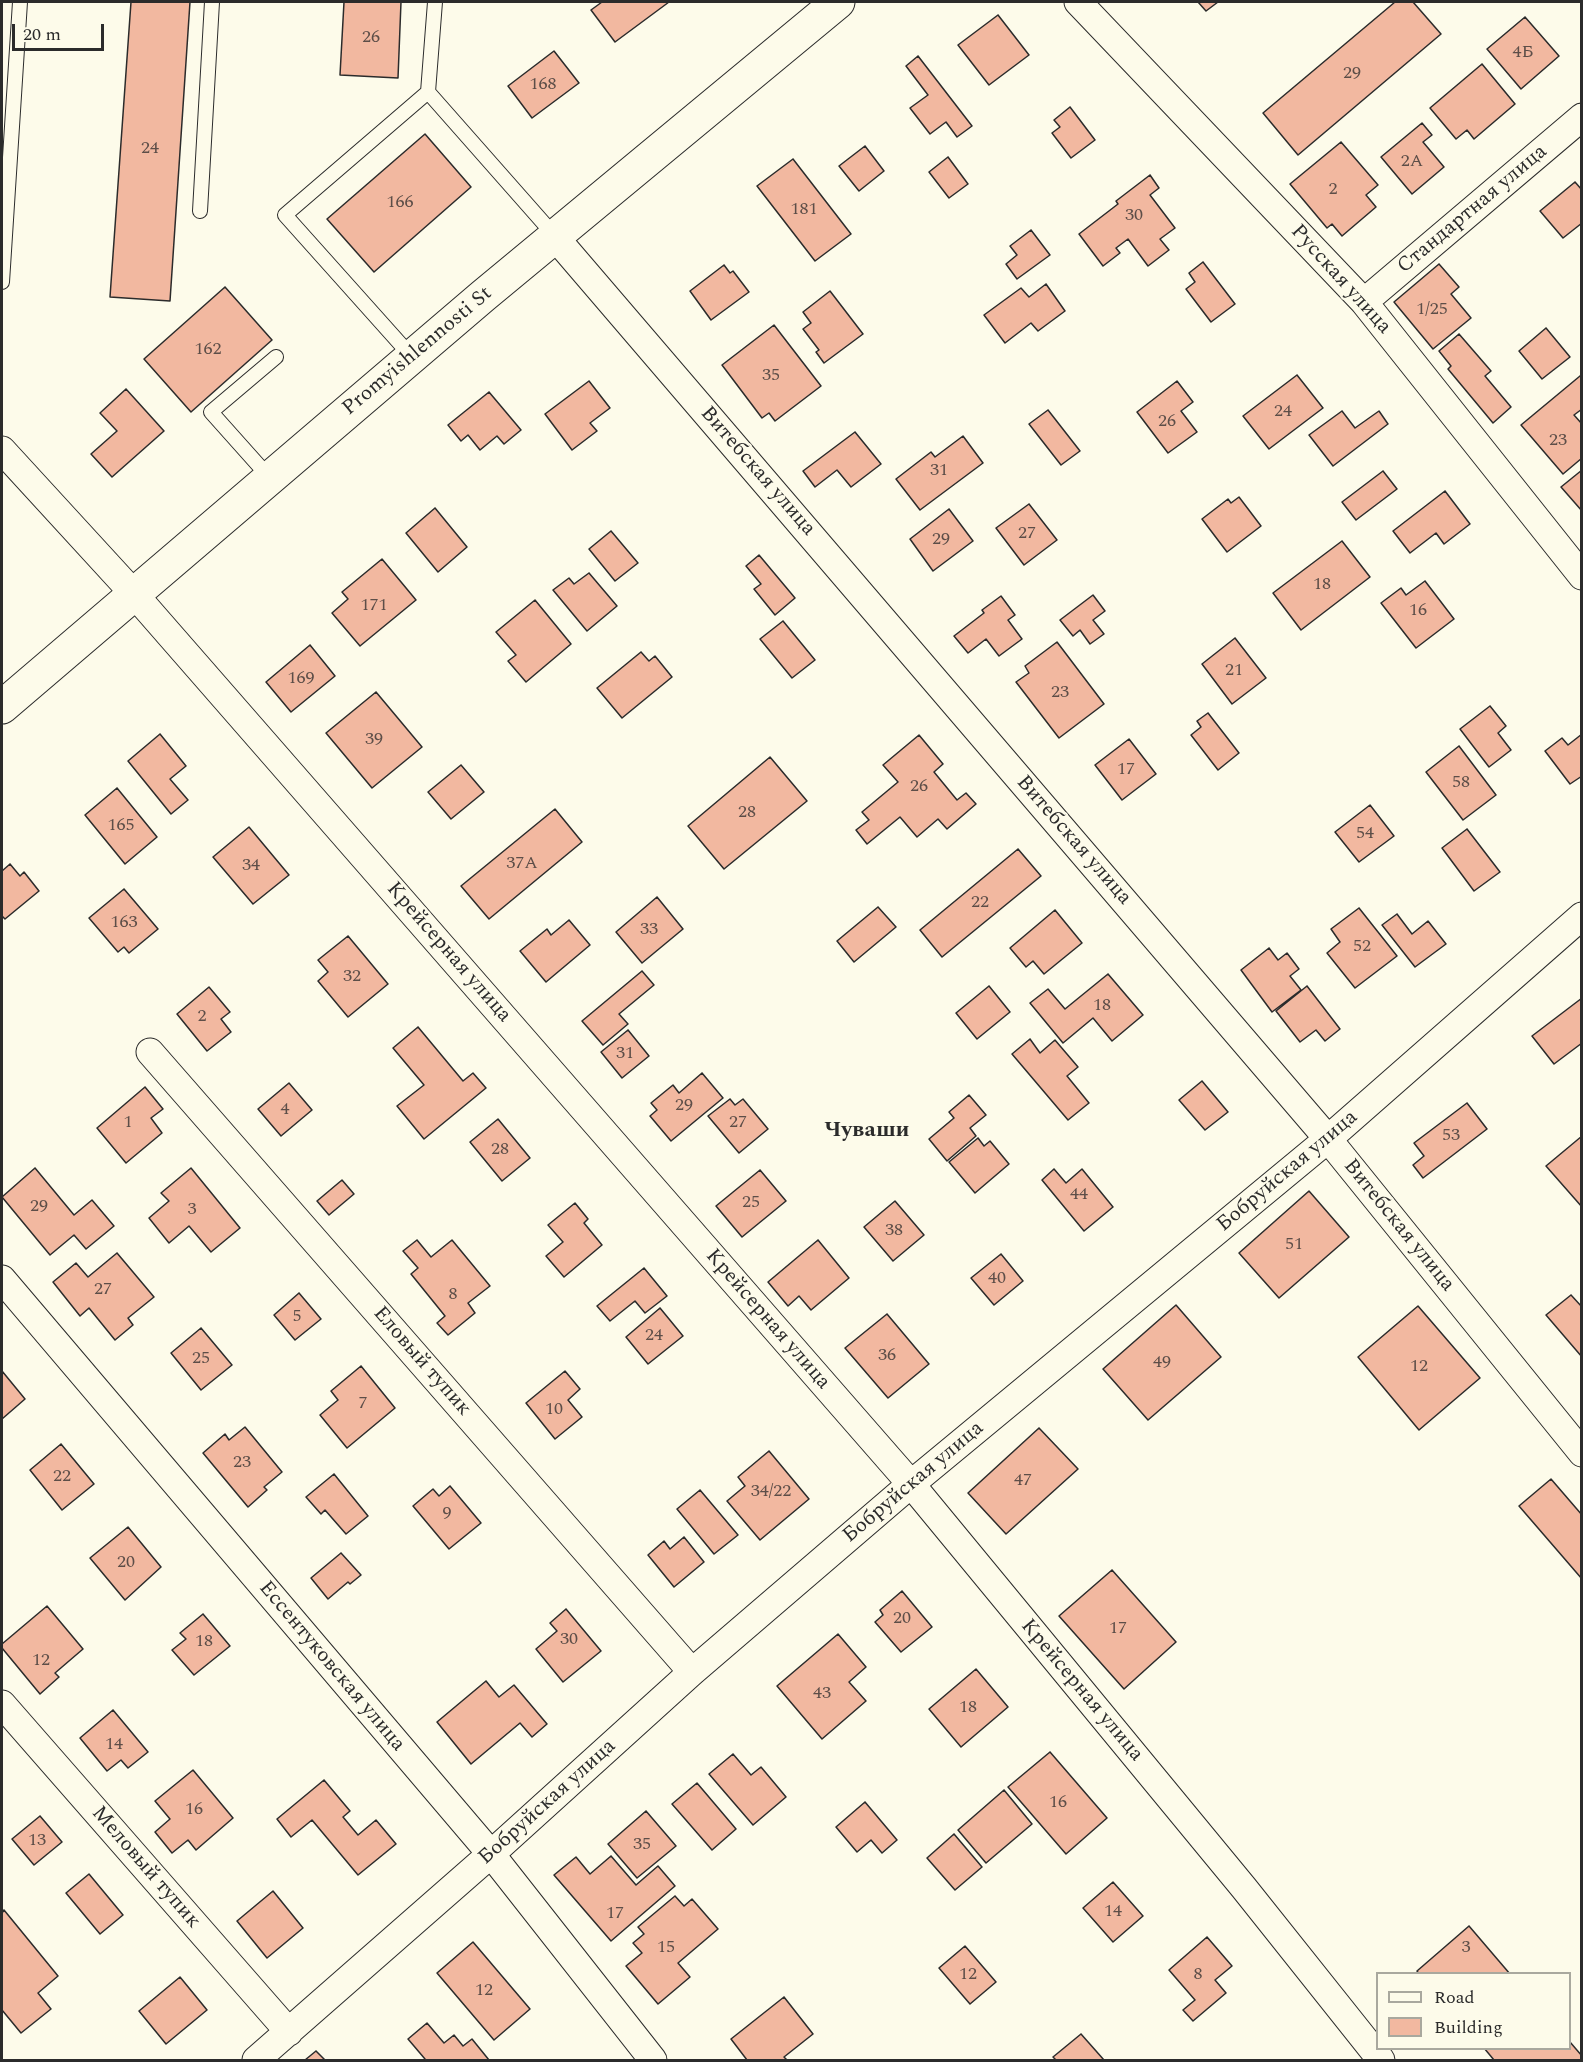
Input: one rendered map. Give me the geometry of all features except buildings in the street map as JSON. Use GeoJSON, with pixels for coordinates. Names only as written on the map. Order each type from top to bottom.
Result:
{"type":"FeatureCollection","features":[{"type":"Feature","properties":{"kind":"main road","name":"Promyishlennosti St"},"geometry":{"type":"LineString","coordinates":[[2,707],[135,595],[269,477],[838,2]]}},
{"type":"Feature","properties":{"kind":"street","name":"Русская улица"},"geometry":{"type":"LineString","coordinates":[[1078,2],[1364,302],[1581,576]]}},
{"type":"Feature","properties":{"kind":"street","name":"Стандартная улица"},"geometry":{"type":"LineString","coordinates":[[1364,302],[1581,117]]}},
{"type":"Feature","properties":{"kind":"street","name":"Витебская улица"},"geometry":{"type":"LineString","coordinates":[[555,237],[1328,1139],[1581,1453]]}},
{"type":"Feature","properties":{"kind":"street","name":"Крейсерная улица"},"geometry":{"type":"LineString","coordinates":[[2,450],[135,595],[911,1484],[1244,1888],[1381,2061]]}},
{"type":"Feature","properties":{"kind":"street","name":"Бобруйская улица"},"geometry":{"type":"LineString","coordinates":[[256,2061],[491,1854],[692,1672],[911,1484],[1328,1139],[1581,916]]}},
{"type":"Feature","properties":{"kind":"street","name":"Еловый тупик"},"geometry":{"type":"LineString","coordinates":[[150,1052],[692,1672]]}},
{"type":"Feature","properties":{"kind":"street","name":"Ессентуковская улица"},"geometry":{"type":"LineString","coordinates":[[2,1279],[491,1854],[653,2061]]}},
{"type":"Feature","properties":{"kind":"street","name":"Меловый тупик"},"geometry":{"type":"LineString","coordinates":[[2,1704],[289,2032]]}},
{"type":"Feature","properties":{"kind":"lane"},"geometry":{"type":"LineString","coordinates":[[2,282],[20,2]]}},
{"type":"Feature","properties":{"kind":"lane"},"geometry":{"type":"LineString","coordinates":[[200,212],[212,2]]}},
{"type":"Feature","properties":{"kind":"lane"},"geometry":{"type":"LineString","coordinates":[[412,357],[285,215],[428,92],[435,2]]}},
{"type":"Feature","properties":{"kind":"lane"},"geometry":{"type":"LineString","coordinates":[[428,92],[555,237]]}},
{"type":"Feature","properties":{"kind":"lane"},"geometry":{"type":"LineString","coordinates":[[269,477],[211,411],[276,357]]}},
{"type":"Feature","properties":{"kind":"district","name":"Чуваши"},"geometry":{"type":"Point","coordinates":[867,1132]}}]}
